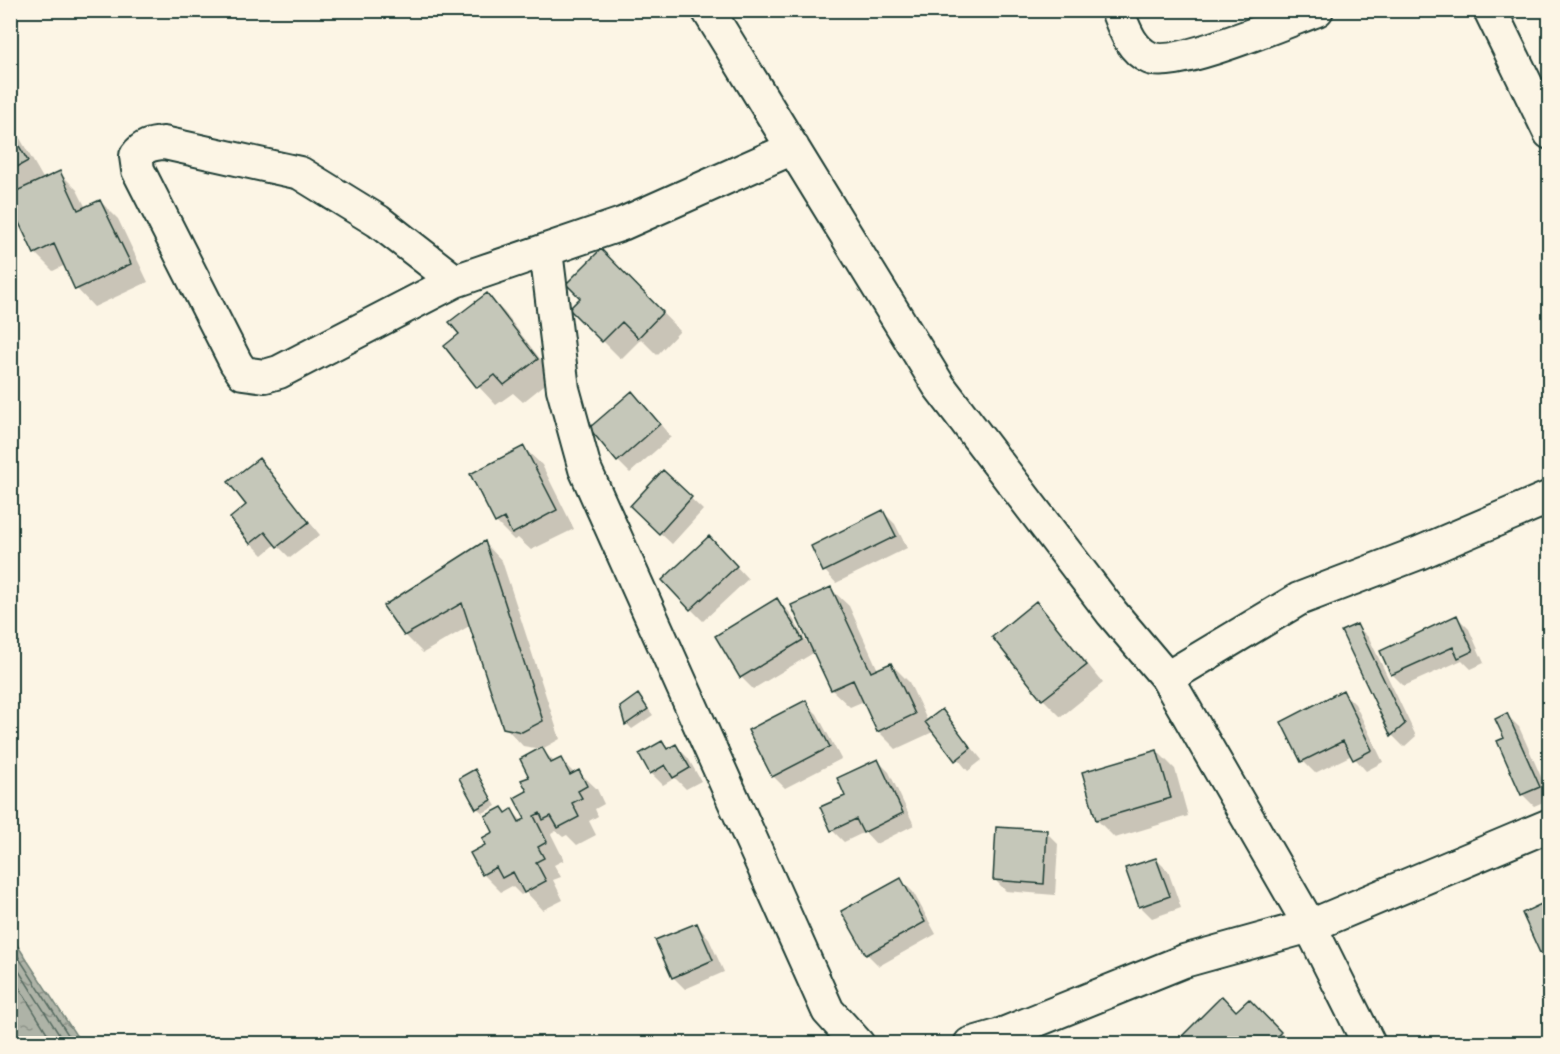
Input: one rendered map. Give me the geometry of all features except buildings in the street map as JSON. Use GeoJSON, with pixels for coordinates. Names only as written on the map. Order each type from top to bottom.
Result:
{"type":"FeatureCollection","features":[{"type":"Feature","properties":{"kind":"street"},"geometry":{"type":"LineString","coordinates":[[708,10],[939,386],[1112,613],[1167,678],[1310,926],[1368,1044]]}},
{"type":"Feature","properties":{"kind":"street"},"geometry":{"type":"LineString","coordinates":[[1117,10],[1130,42],[1150,58],[1165,61],[1191,56],[1317,10]]}},
{"type":"Feature","properties":{"kind":"street"},"geometry":{"type":"LineString","coordinates":[[1490,10],[1550,133]]}},
{"type":"Feature","properties":{"kind":"street"},"geometry":{"type":"LineString","coordinates":[[455,281],[378,221],[300,172],[164,143],[150,144],[136,156],[138,170],[236,363],[243,373],[265,376],[279,372],[455,281],[622,224],[793,148]]}},
{"type":"Feature","properties":{"kind":"street"},"geometry":{"type":"LineString","coordinates":[[546,251],[563,389],[585,469],[828,1011],[858,1044]]}},
{"type":"Feature","properties":{"kind":"street"},"geometry":{"type":"LineString","coordinates":[[1167,678],[1299,599],[1408,557],[1550,497]]}},
{"type":"Feature","properties":{"kind":"street"},"geometry":{"type":"LineString","coordinates":[[969,1044],[998,1036],[1184,961],[1310,926],[1550,825]]}},
{"type":"Feature","properties":{"kind":"water"},"geometry":{"type":"Polygon","coordinates":[[[10,934],[81,1043],[11,1043],[10,934]]]}}]}
